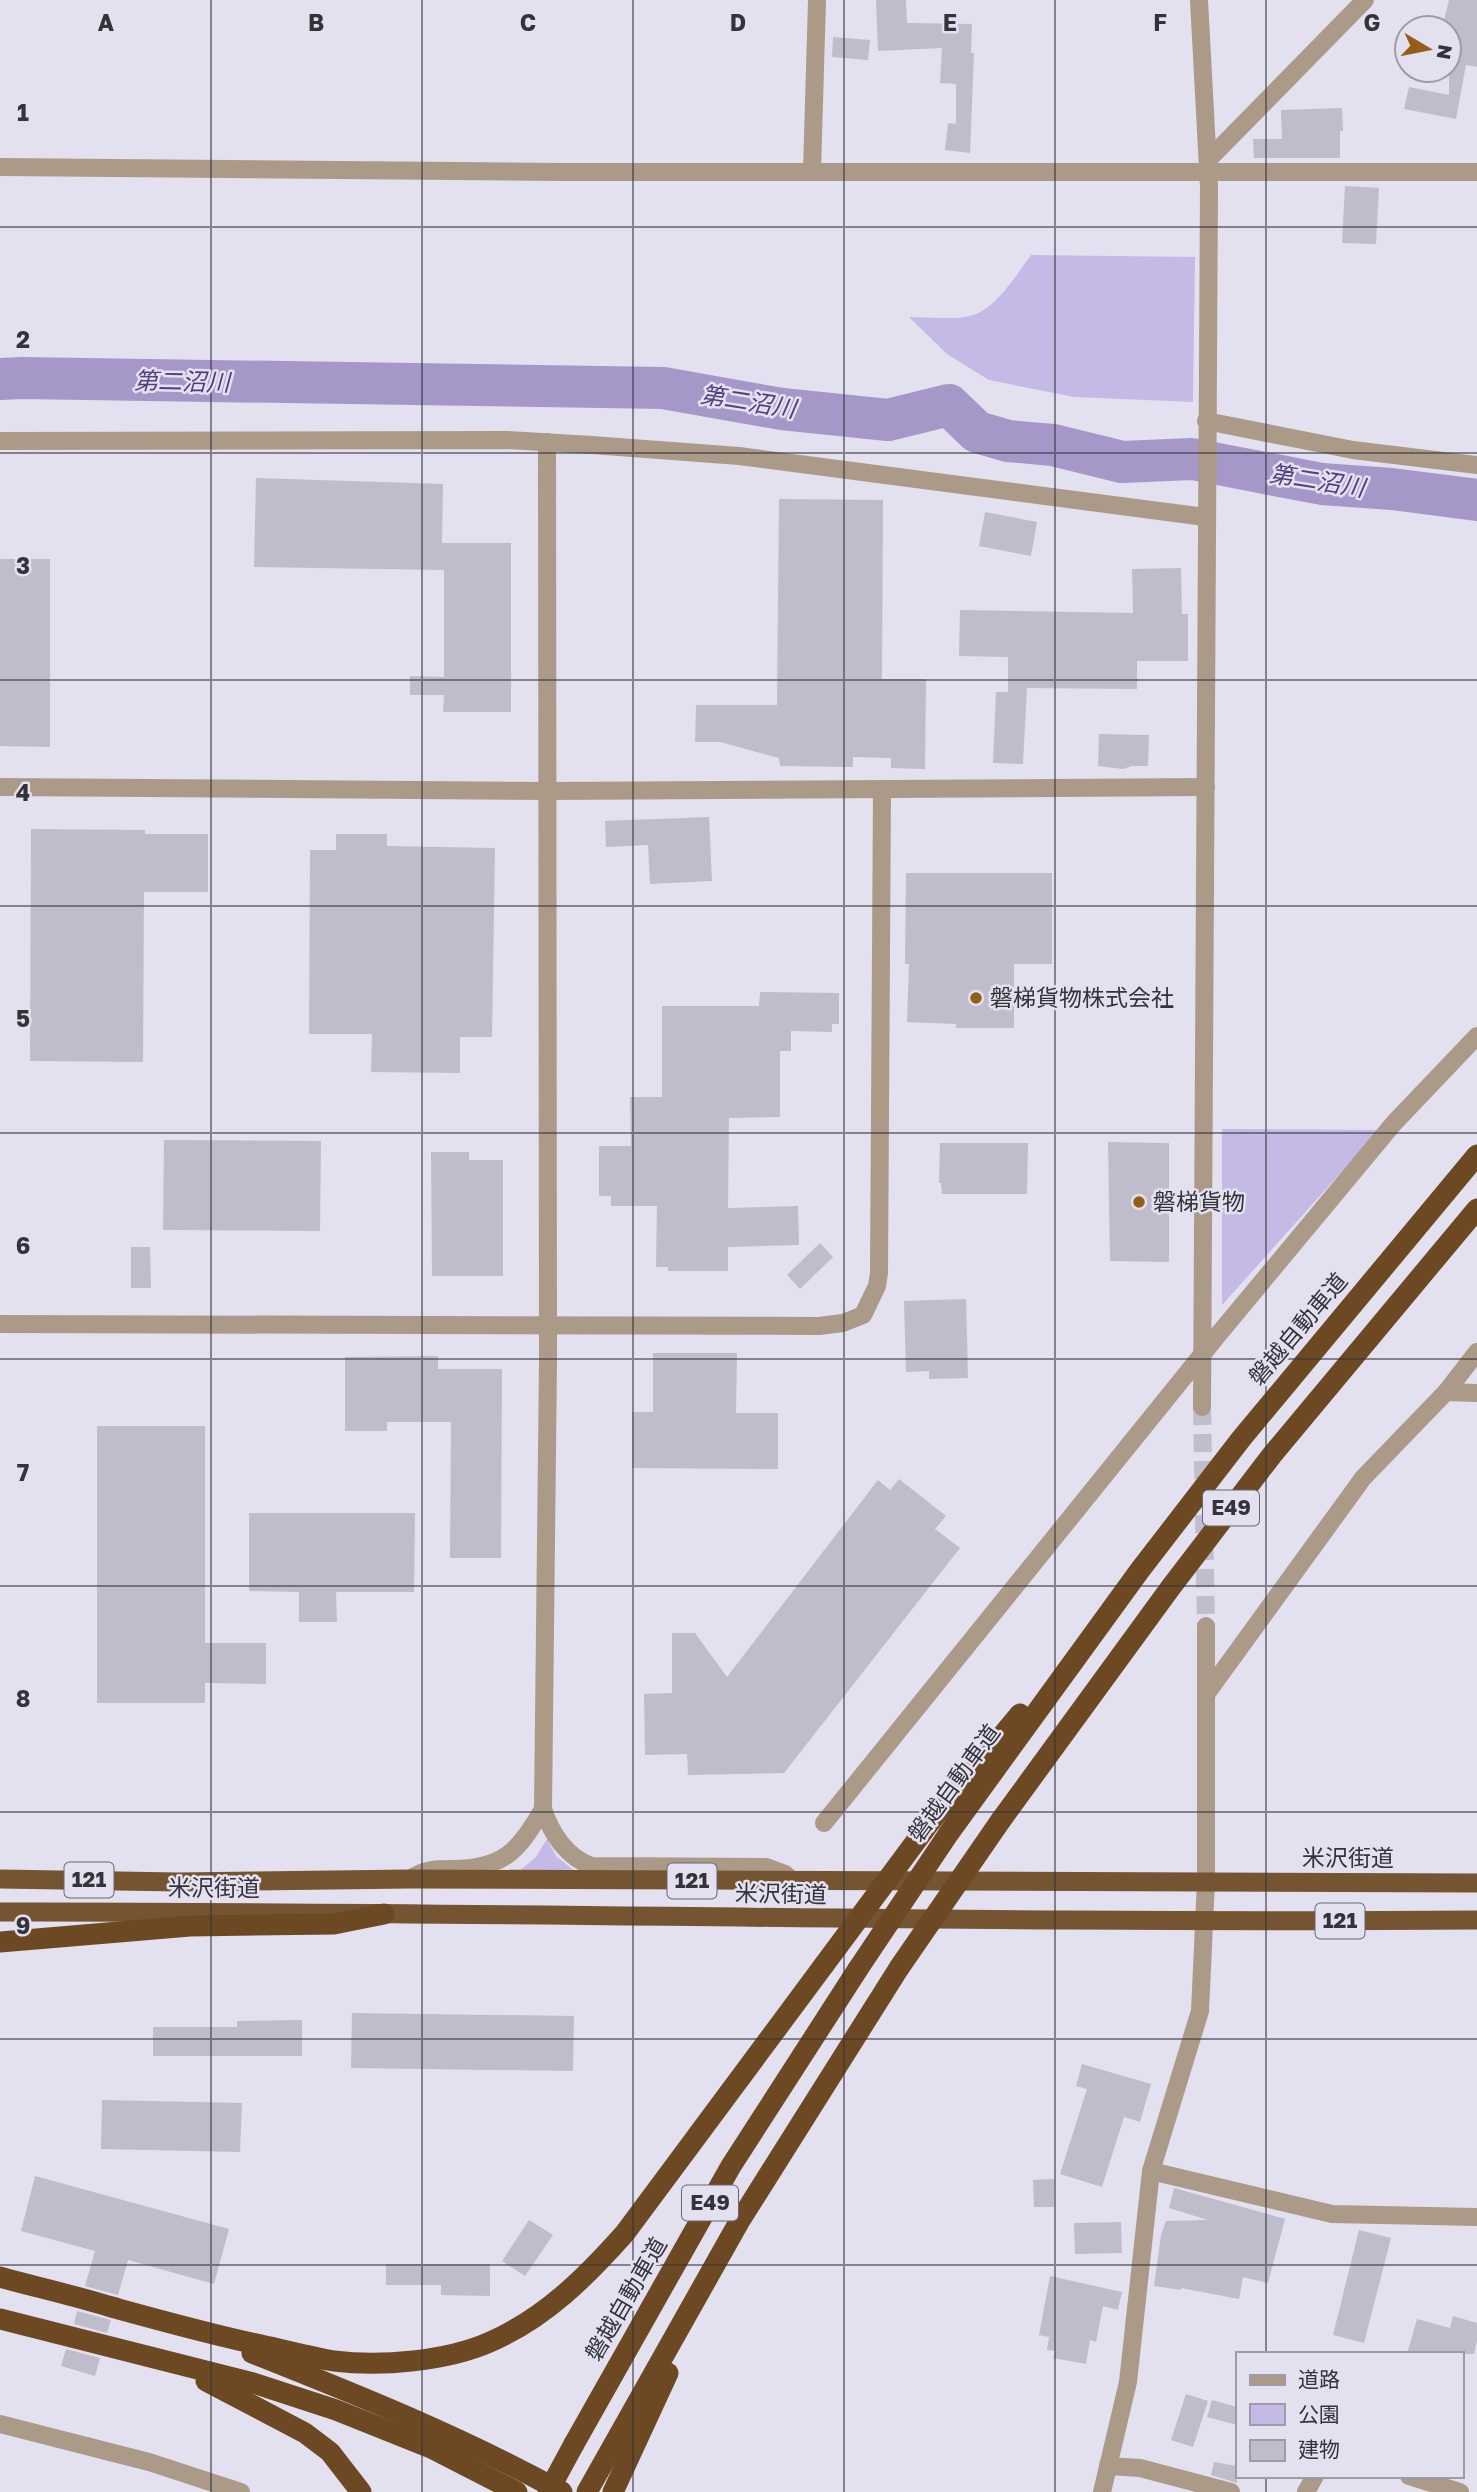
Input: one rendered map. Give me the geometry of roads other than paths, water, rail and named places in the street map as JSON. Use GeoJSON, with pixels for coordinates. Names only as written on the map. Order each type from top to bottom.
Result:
{"type":"FeatureCollection","features":[{"type":"Feature","properties":{"kind":"highway","name":"磐越自動車道"},"geometry":{"type":"LineString","coordinates":[[548,2492],[731,2166],[858,1969],[950,1833],[1140,1570],[1241,1439],[1477,1155]]}},
{"type":"Feature","properties":{"kind":"highway","name":"E49"},"geometry":{"type":"LineString","coordinates":[[616,2462],[739,2222],[899,1968],[1001,1821],[1171,1587],[1272,1455],[1477,1209]]}},
{"type":"Feature","properties":{"kind":"highway"},"geometry":{"type":"LineString","coordinates":[[0,2277],[195,2331],[335,2361],[417,2360],[453,2354],[489,2343],[523,2326],[593,2270],[625,2233],[931,1821],[1140,1570]]}},
{"type":"Feature","properties":{"kind":"highway","name":"米沢街道"},"geometry":{"type":"LineString","coordinates":[[0,1879],[178,1882],[410,1879],[1477,1883]]}},
{"type":"Feature","properties":{"kind":"highway","name":"米沢街道"},"geometry":{"type":"LineString","coordinates":[[0,1912],[493,1913],[715,1918],[1204,1922],[1477,1920]]}},
{"type":"Feature","properties":{"kind":"highway"},"geometry":{"type":"LineString","coordinates":[[0,1942],[190,1926],[334,1924],[384,1914]]}},
{"type":"Feature","properties":{"kind":"highway"},"geometry":{"type":"LineString","coordinates":[[0,2319],[253,2384],[336,2410],[431,2448],[517,2492]]}},
{"type":"Feature","properties":{"kind":"highway"},"geometry":{"type":"LineString","coordinates":[[195,2331],[377,2403],[449,2435],[562,2492]]}},
{"type":"Feature","properties":{"kind":"highway"},"geometry":{"type":"LineString","coordinates":[[170,2362],[305,2433],[330,2452],[361,2492]]}},
{"type":"Feature","properties":{"kind":"highway"},"geometry":{"type":"LineString","coordinates":[[587,2492],[616,2462]]}},
{"type":"Feature","properties":{"kind":"highway"},"geometry":{"type":"LineString","coordinates":[[613,2492],[616,2462]]}},
{"type":"Feature","properties":{"kind":"street"},"geometry":{"type":"LineString","coordinates":[[812,171],[817,0]]}},
{"type":"Feature","properties":{"kind":"street"},"geometry":{"type":"LineString","coordinates":[[1199,0],[1208,166],[1202,1406]]}},
{"type":"Feature","properties":{"kind":"street"},"geometry":{"type":"LineString","coordinates":[[1208,166],[1365,0]]}},
{"type":"Feature","properties":{"kind":"street"},"geometry":{"type":"LineString","coordinates":[[0,167],[561,172],[1208,166],[1477,172]]}},
{"type":"Feature","properties":{"kind":"street"},"geometry":{"type":"LineString","coordinates":[[1206,428],[1477,465]]}},
{"type":"Feature","properties":{"kind":"street"},"geometry":{"type":"LineString","coordinates":[[0,441],[547,442],[739,456],[1205,517]]}},
{"type":"Feature","properties":{"kind":"street"},"geometry":{"type":"LineString","coordinates":[[547,442],[548,1325],[543,1810],[555,1835],[568,1852],[582,1863],[610,1867],[766,1867],[785,1874],[793,1881]]}},
{"type":"Feature","properties":{"kind":"street"},"geometry":{"type":"LineString","coordinates":[[0,787],[548,791],[1206,787]]}},
{"type":"Feature","properties":{"kind":"street"},"geometry":{"type":"LineString","coordinates":[[0,1324],[819,1326],[843,1323],[863,1315],[870,1304],[880,1273],[882,790]]}},
{"type":"Feature","properties":{"kind":"street"},"geometry":{"type":"LineString","coordinates":[[824,1823],[1201,1355],[1394,1123],[1477,1036]]}},
{"type":"Feature","properties":{"kind":"street"},"geometry":{"type":"LineString","coordinates":[[1206,1693],[1363,1478],[1446,1392],[1477,1352]]}},
{"type":"Feature","properties":{"kind":"street"},"geometry":{"type":"LineString","coordinates":[[1446,1392],[1477,1393]]}},
{"type":"Feature","properties":{"kind":"street"},"geometry":{"type":"LineString","coordinates":[[1102,2492],[1128,2382],[1151,2171],[1200,2011],[1206,1881],[1206,1626]]}},
{"type":"Feature","properties":{"kind":"street"},"geometry":{"type":"LineString","coordinates":[[410,1879],[431,1869],[472,1869],[504,1860],[527,1836],[543,1810]]}},
{"type":"Feature","properties":{"kind":"street"},"geometry":{"type":"LineString","coordinates":[[1151,2171],[1332,2214],[1477,2217]]}},
{"type":"Feature","properties":{"kind":"street"},"geometry":{"type":"LineString","coordinates":[[0,2424],[149,2462],[242,2492]]}},
{"type":"Feature","properties":{"kind":"street"},"geometry":{"type":"LineString","coordinates":[[1108,2466],[1140,2468],[1231,2492]]}},
{"type":"Feature","properties":{"kind":"street"},"geometry":{"type":"LineString","coordinates":[[1415,2478],[1460,2492]]}},
{"type":"Feature","properties":{"kind":"waterway","name":"第二沼川"},"geometry":{"type":"LineString","coordinates":[[0,379],[663,388],[782,409],[888,420],[949,405],[977,432],[1008,441],[1053,445],[1122,462],[1192,459],[1322,484],[1392,489],[1477,500]]}},
{"type":"Feature","properties":{"kind":"tunnel"},"geometry":{"type":"LineString","coordinates":[[1202,1407],[1206,1626]]}},
{"type":"Feature","properties":{"kind":"place","name":"磐梯貨物株式会社"},"geometry":{"type":"Point","coordinates":[976,998]}},
{"type":"Feature","properties":{"kind":"place","name":"磐梯貨物"},"geometry":{"type":"Point","coordinates":[1139,1202]}}]}
